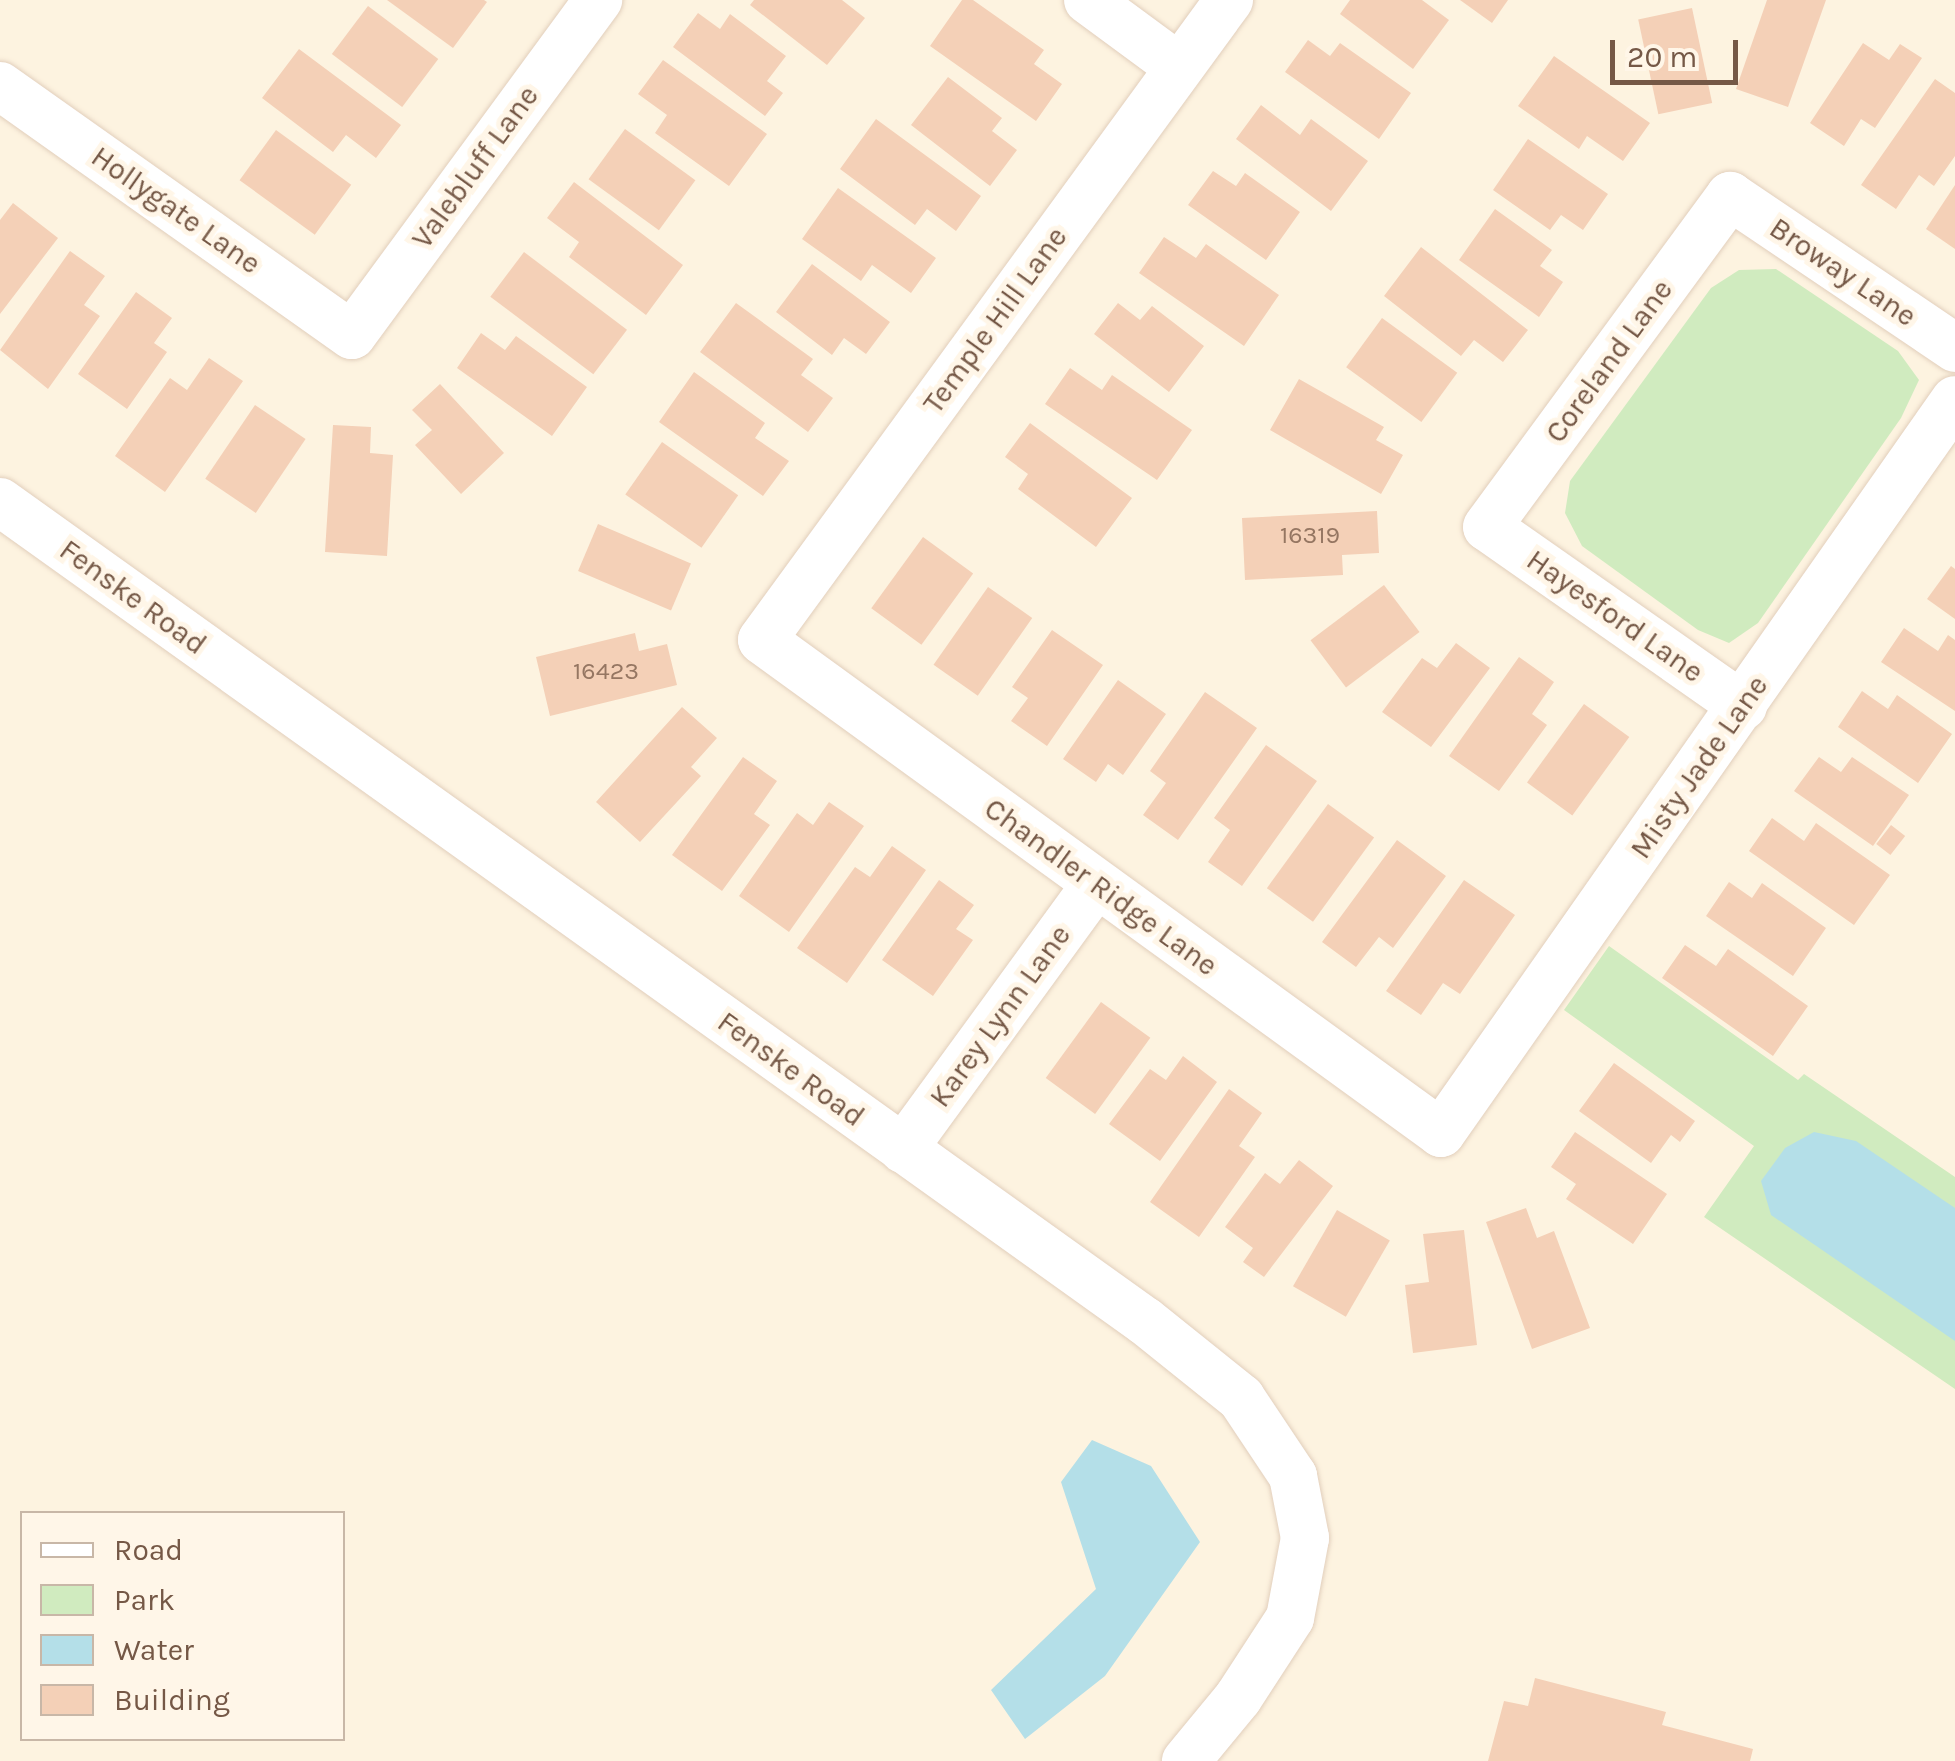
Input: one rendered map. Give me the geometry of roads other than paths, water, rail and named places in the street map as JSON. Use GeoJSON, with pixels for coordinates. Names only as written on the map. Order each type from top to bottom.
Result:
{"type":"FeatureCollection","features":[{"type":"Feature","properties":{"kind":"street","name":"Valebluff Lane"},"geometry":{"type":"LineString","coordinates":[[352,335],[598,0]]}},
{"type":"Feature","properties":{"kind":"street"},"geometry":{"type":"LineString","coordinates":[[1088,0],[1180,67]]}},
{"type":"Feature","properties":{"kind":"street","name":"Temple Hill Lane"},"geometry":{"type":"LineString","coordinates":[[762,640],[1229,0]]}},
{"type":"Feature","properties":{"kind":"street","name":"Hollygate Lane"},"geometry":{"type":"LineString","coordinates":[[0,86],[352,335]]}},
{"type":"Feature","properties":{"kind":"street","name":"Broway Lane"},"geometry":{"type":"LineString","coordinates":[[1730,196],[1955,348]]}},
{"type":"Feature","properties":{"kind":"street","name":"Coreland Lane"},"geometry":{"type":"LineString","coordinates":[[1487,526],[1730,196]]}},
{"type":"Feature","properties":{"kind":"street","name":"Misty Jade Lane"},"geometry":{"type":"LineString","coordinates":[[1441,1133],[1955,400]]}},
{"type":"Feature","properties":{"kind":"street","name":"Fenske Road"},"geometry":{"type":"LineString","coordinates":[[0,502],[1145,1320],[1241,1398],[1293,1476],[1306,1538],[1290,1618],[1186,1761]]}},
{"type":"Feature","properties":{"kind":"street","name":"Hayesford Lane"},"geometry":{"type":"LineString","coordinates":[[1487,526],[1742,706]]}},
{"type":"Feature","properties":{"kind":"street","name":"Chandler Ridge Lane"},"geometry":{"type":"LineString","coordinates":[[762,640],[1441,1133]]}},
{"type":"Feature","properties":{"kind":"street","name":"Karey Lynn Lane"},"geometry":{"type":"LineString","coordinates":[[903,1148],[1096,884]]}},
{"type":"Feature","properties":{"kind":"water"},"geometry":{"type":"Polygon","coordinates":[[[1814,1132],[1856,1141],[1955,1208],[1955,1341],[1771,1215],[1761,1181],[1785,1148],[1814,1132]]]}},
{"type":"Feature","properties":{"kind":"water"},"geometry":{"type":"Polygon","coordinates":[[[1092,1440],[1151,1466],[1200,1542],[1105,1676],[1025,1739],[991,1690],[1096,1589],[1061,1482],[1092,1440]]]}}]}
